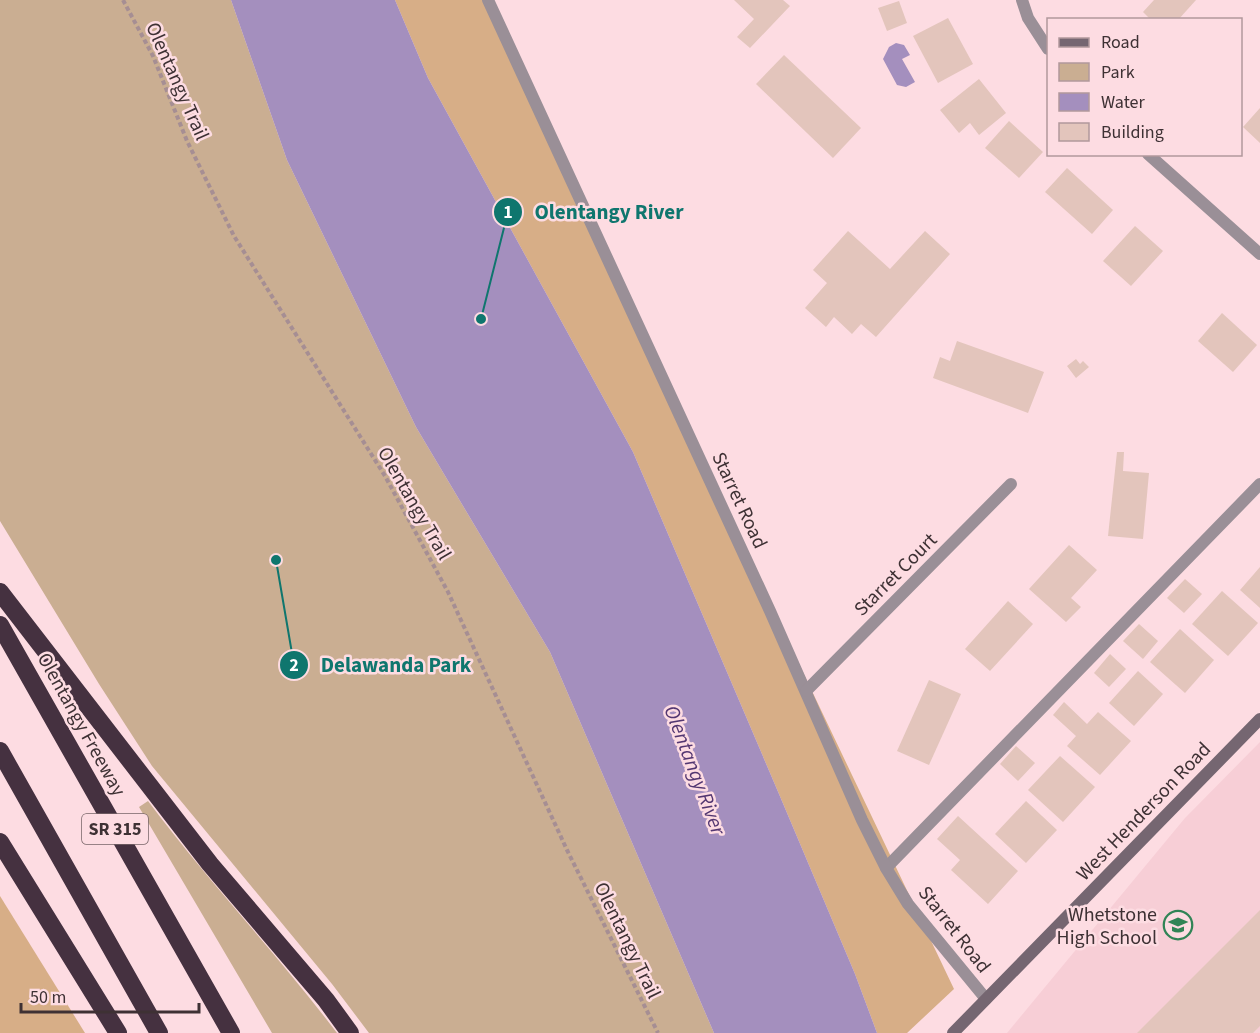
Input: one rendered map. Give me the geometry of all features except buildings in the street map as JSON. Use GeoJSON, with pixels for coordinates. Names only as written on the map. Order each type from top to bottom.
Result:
{"type":"FeatureCollection","features":[{"type":"Feature","properties":{"kind":"highway"},"geometry":{"type":"LineString","coordinates":[[0,592],[210,864],[326,1000],[350,1033]]}},
{"type":"Feature","properties":{"kind":"highway","name":"Olentangy Freeway"},"geometry":{"type":"LineString","coordinates":[[0,625],[231,1033]]}},
{"type":"Feature","properties":{"kind":"highway","name":"SR 315"},"geometry":{"type":"LineString","coordinates":[[0,751],[159,1033]]}},
{"type":"Feature","properties":{"kind":"highway"},"geometry":{"type":"LineString","coordinates":[[0,842],[118,1033]]}},
{"type":"Feature","properties":{"kind":"main road","name":"West Henderson Road"},"geometry":{"type":"LineString","coordinates":[[953,1033],[1260,719]]}},
{"type":"Feature","properties":{"kind":"street","name":"Starret Road"},"geometry":{"type":"LineString","coordinates":[[488,0],[806,692],[862,820],[886,868],[908,904],[986,999]]}},
{"type":"Feature","properties":{"kind":"street"},"geometry":{"type":"LineString","coordinates":[[1022,0],[1028,18],[1047,47]]}},
{"type":"Feature","properties":{"kind":"street"},"geometry":{"type":"LineString","coordinates":[[1150,156],[1257,246]]}},
{"type":"Feature","properties":{"kind":"street","name":"Starret Court"},"geometry":{"type":"LineString","coordinates":[[806,692],[1011,484]]}},
{"type":"Feature","properties":{"kind":"street"},"geometry":{"type":"LineString","coordinates":[[886,868],[1260,484]]}},
{"type":"Feature","properties":{"kind":"path","name":"Olentangy Trail"},"geometry":{"type":"LineString","coordinates":[[123,0],[153,56],[187,141],[234,236],[292,331],[386,476],[448,592],[567,850],[658,1033]]}},
{"type":"Feature","properties":{"kind":"shaded area"},"geometry":{"type":"Polygon","coordinates":[[[395,0],[490,0],[534,108],[954,989],[907,1033],[877,1033],[855,974],[633,452],[428,78],[395,0]]]}},
{"type":"Feature","properties":{"kind":"shaded area","name":"Whetstone High School"},"geometry":{"type":"Polygon","coordinates":[[[1260,742],[1260,1033],[1007,1033],[1185,818],[1260,742]]]}},
{"type":"Feature","properties":{"kind":"shaded area"},"geometry":{"type":"Polygon","coordinates":[[[0,896],[85,1033],[0,1033],[0,896]]]}},
{"type":"Feature","properties":{"kind":"green space"},"geometry":{"type":"Polygon","coordinates":[[[0,0],[231,0],[287,160],[416,427],[550,652],[714,1033],[369,1033],[332,984],[152,766],[99,684],[0,521],[0,0]]]}},
{"type":"Feature","properties":{"kind":"green space"},"geometry":{"type":"Polygon","coordinates":[[[148,801],[337,1033],[272,1033],[139,807],[148,801]]]}},
{"type":"Feature","properties":{"kind":"water"},"geometry":{"type":"Polygon","coordinates":[[[231,0],[395,0],[428,78],[633,452],[855,974],[877,1033],[714,1033],[550,652],[416,427],[287,160],[231,0]]]}},
{"type":"Feature","properties":{"kind":"water"},"geometry":{"type":"Polygon","coordinates":[[[896,43],[904,45],[910,55],[902,59],[915,82],[906,87],[897,85],[883,59],[889,47],[896,43]]]}},
{"type":"Feature","properties":{"kind":"place","name":"Olentangy River"},"geometry":{"type":"Point","coordinates":[481,319]}},
{"type":"Feature","properties":{"kind":"place","name":"Delawanda Park"},"geometry":{"type":"Point","coordinates":[276,560]}},
{"type":"Feature","properties":{"kind":"place","name":"Whetstone High School"},"geometry":{"type":"Point","coordinates":[1178,925]}}]}
